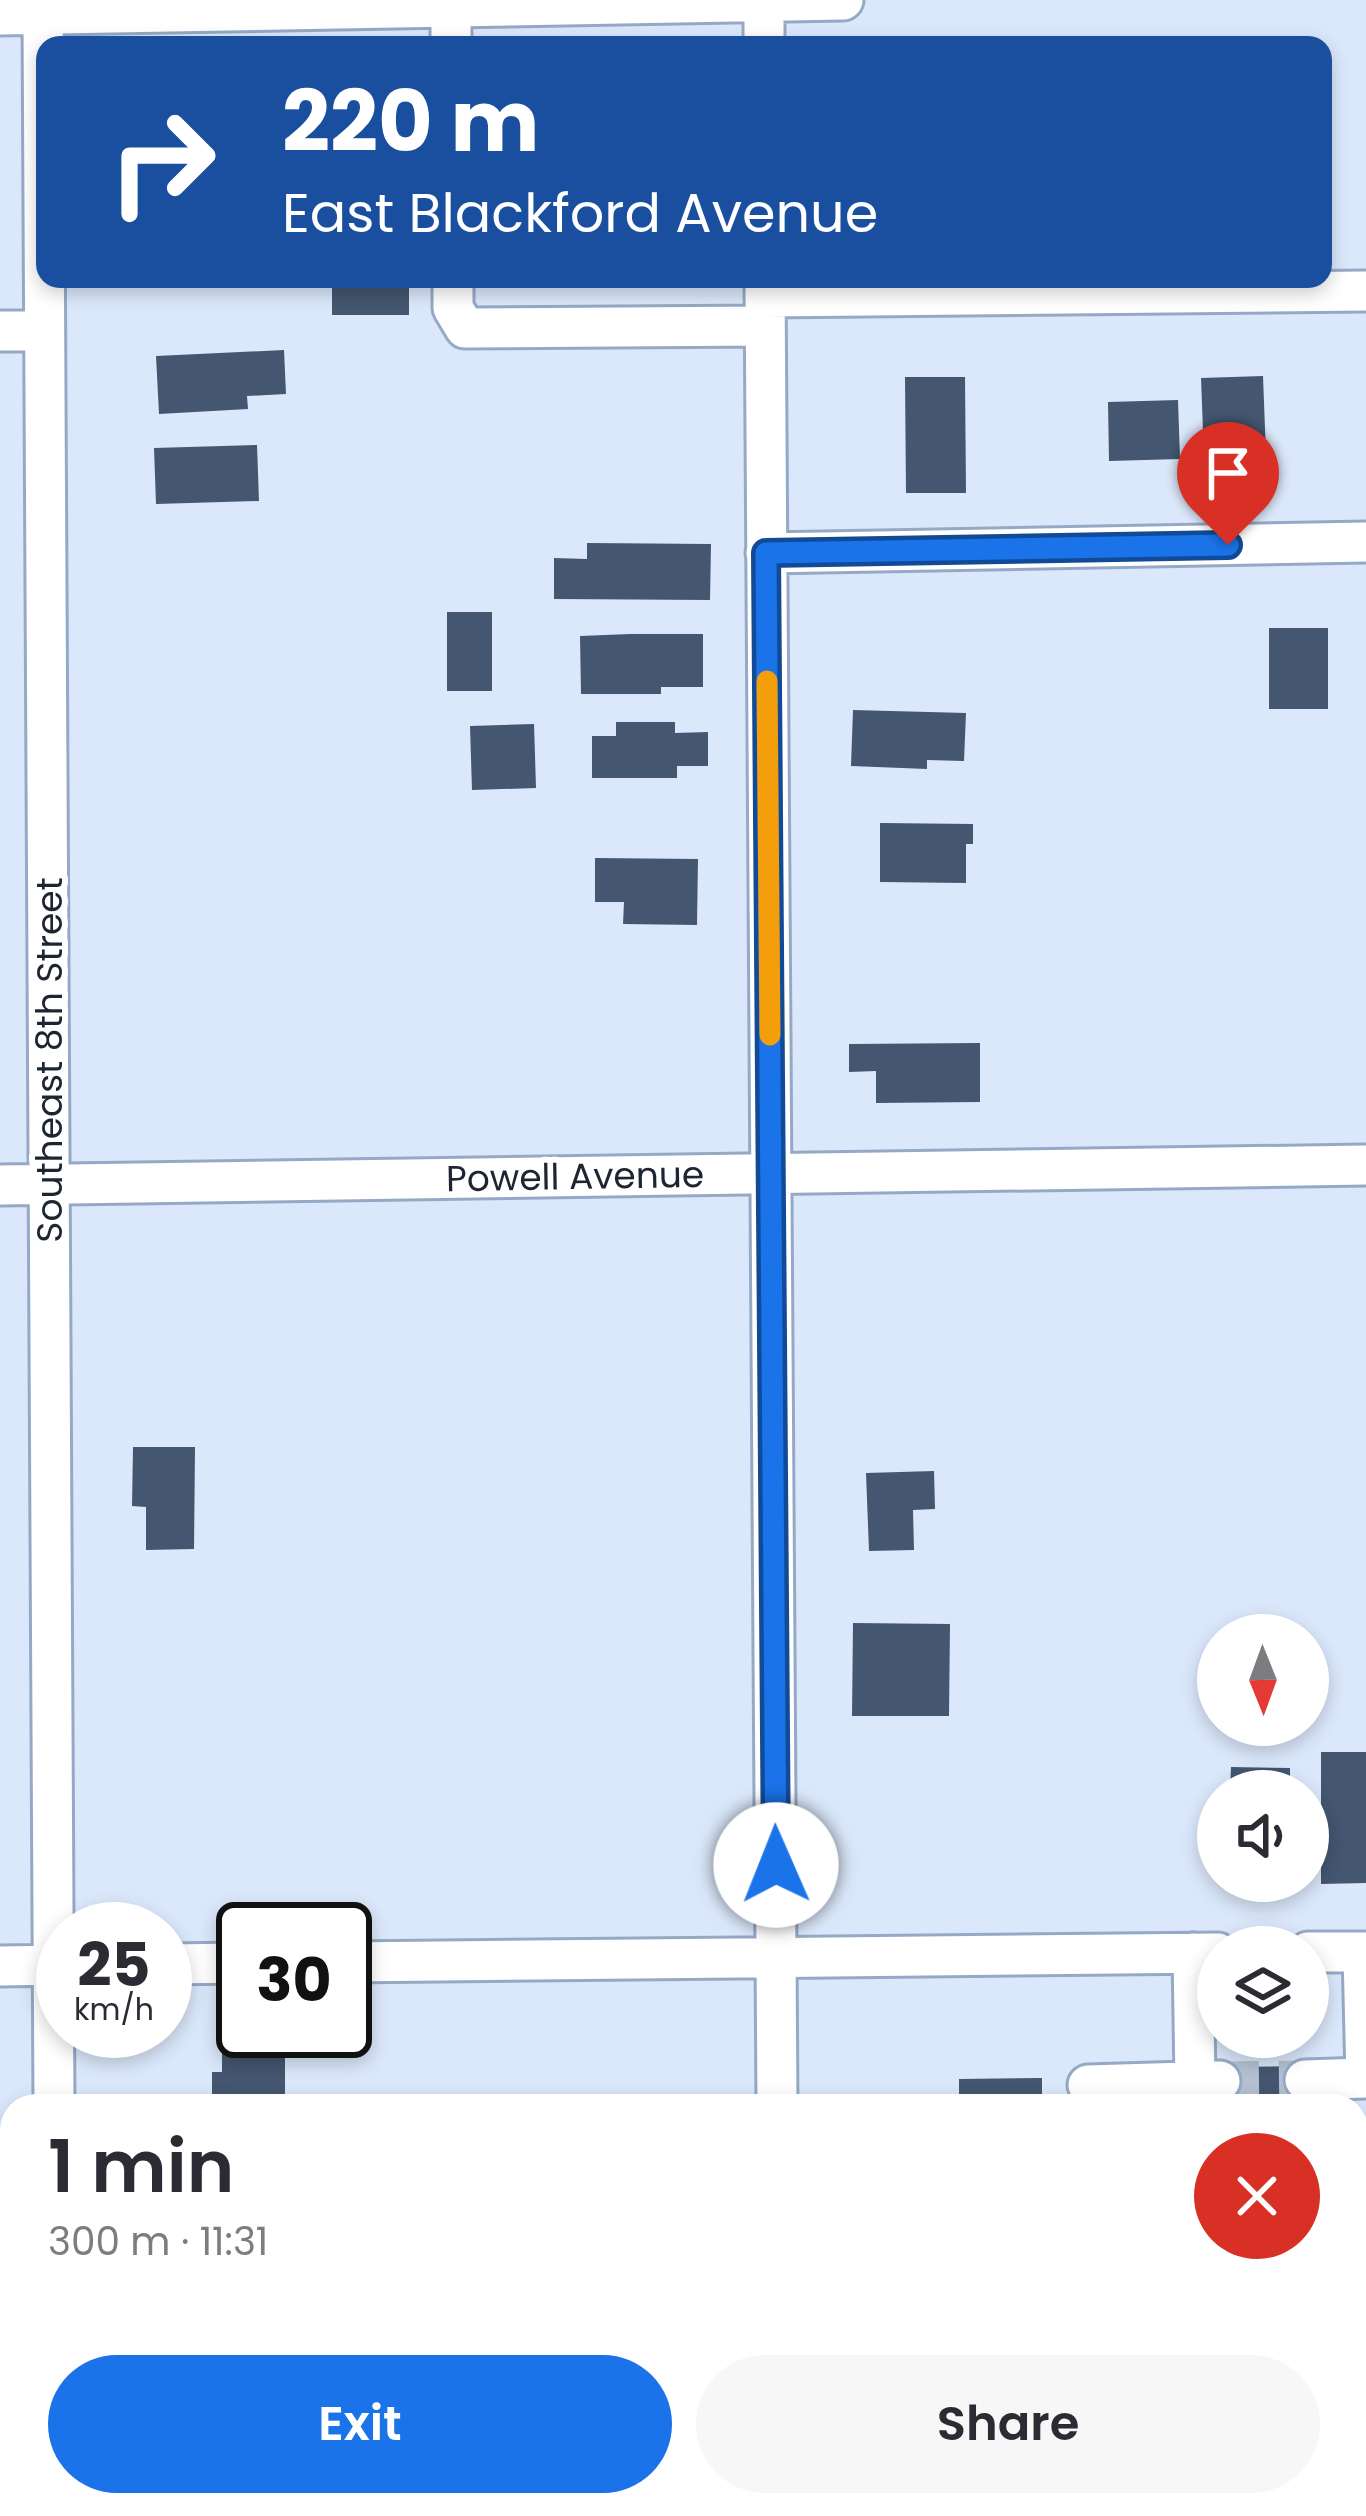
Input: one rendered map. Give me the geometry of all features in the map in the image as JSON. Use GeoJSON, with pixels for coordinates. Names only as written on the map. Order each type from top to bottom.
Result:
{"type":"FeatureCollection","features":[{"type":"Feature","properties":{"kind":"street"},"geometry":{"type":"LineString","coordinates":[[0,15],[451,26],[560,2],[843,0]]}},
{"type":"Feature","properties":{"kind":"street"},"geometry":{"type":"LineString","coordinates":[[764,2],[764,36]]}},
{"type":"Feature","properties":{"kind":"street","name":"Southeast 8th Street"},"geometry":{"type":"LineString","coordinates":[[43,15],[43,36]]}},
{"type":"Feature","properties":{"kind":"street","name":"Southeast 8th Street"},"geometry":{"type":"LineString","coordinates":[[43,288],[57,1902]]}},
{"type":"Feature","properties":{"kind":"street"},"geometry":{"type":"LineString","coordinates":[[453,288],[453,308],[465,328],[765,301],[1366,291]]}},
{"type":"Feature","properties":{"kind":"street"},"geometry":{"type":"LineString","coordinates":[[765,301],[776,2094]]}},
{"type":"Feature","properties":{"kind":"street"},"geometry":{"type":"LineString","coordinates":[[0,331],[43,331]]}},
{"type":"Feature","properties":{"kind":"street"},"geometry":{"type":"LineString","coordinates":[[766,553],[1366,542]]}},
{"type":"Feature","properties":{"kind":"street","name":"Powell Avenue"},"geometry":{"type":"LineString","coordinates":[[0,1185],[1366,1165]]}},
{"type":"Feature","properties":{"kind":"street"},"geometry":{"type":"LineString","coordinates":[[1305,2080],[1366,2078],[1365,1952],[1329,1952]]}},
{"type":"Feature","properties":{"kind":"street"},"geometry":{"type":"LineString","coordinates":[[372,1962],[1197,1953]]}},
{"type":"Feature","properties":{"kind":"street"},"geometry":{"type":"LineString","coordinates":[[0,1966],[36,1966]]}},
{"type":"Feature","properties":{"kind":"street","name":"Southeast 8th Street"},"geometry":{"type":"LineString","coordinates":[[54,2094],[55,2058]]}},
{"type":"Feature","properties":{"kind":"street"},"geometry":{"type":"LineString","coordinates":[[1088,2085],[1208,2082],[1207,2058]]}},
{"type":"Feature","properties":{"kind":"building"},"geometry":{"type":"Polygon","coordinates":[[[332,288],[409,288],[409,315],[332,315],[332,288]]]}},
{"type":"Feature","properties":{"kind":"building"},"geometry":{"type":"Polygon","coordinates":[[[284,350],[286,394],[247,396],[248,409],[159,414],[156,356],[284,350]]]}},
{"type":"Feature","properties":{"kind":"building"},"geometry":{"type":"Polygon","coordinates":[[[1263,376],[1266,455],[1204,458],[1201,378],[1263,376]]]}},
{"type":"Feature","properties":{"kind":"building"},"geometry":{"type":"Polygon","coordinates":[[[905,377],[965,377],[966,493],[906,493],[905,377]]]}},
{"type":"Feature","properties":{"kind":"building"},"geometry":{"type":"Polygon","coordinates":[[[1178,400],[1180,459],[1109,461],[1108,402],[1178,400]]]}},
{"type":"Feature","properties":{"kind":"building"},"geometry":{"type":"Polygon","coordinates":[[[257,445],[259,501],[156,504],[154,448],[257,445]]]}},
{"type":"Feature","properties":{"kind":"building"},"geometry":{"type":"Polygon","coordinates":[[[587,543],[711,544],[710,600],[554,599],[554,558],[587,559],[587,543]]]}},
{"type":"Feature","properties":{"kind":"building"},"geometry":{"type":"Polygon","coordinates":[[[447,612],[492,612],[492,691],[447,691],[447,612]]]}},
{"type":"Feature","properties":{"kind":"building"},"geometry":{"type":"Polygon","coordinates":[[[1269,628],[1328,628],[1328,709],[1269,709],[1269,628]]]}},
{"type":"Feature","properties":{"kind":"building"},"geometry":{"type":"Polygon","coordinates":[[[703,634],[703,687],[661,687],[661,694],[581,694],[580,636],[703,634]]]}},
{"type":"Feature","properties":{"kind":"building"},"geometry":{"type":"Polygon","coordinates":[[[853,710],[966,713],[964,761],[927,760],[927,769],[851,766],[853,710]]]}},
{"type":"Feature","properties":{"kind":"building"},"geometry":{"type":"Polygon","coordinates":[[[616,722],[675,722],[675,733],[708,732],[708,766],[677,766],[677,778],[592,778],[592,736],[616,736],[616,722]]]}},
{"type":"Feature","properties":{"kind":"building"},"geometry":{"type":"Polygon","coordinates":[[[534,724],[536,788],[472,790],[470,726],[534,724]]]}},
{"type":"Feature","properties":{"kind":"building"},"geometry":{"type":"Polygon","coordinates":[[[880,823],[973,824],[973,844],[966,844],[966,883],[880,882],[880,823]]]}},
{"type":"Feature","properties":{"kind":"building"},"geometry":{"type":"Polygon","coordinates":[[[595,858],[698,859],[697,925],[623,924],[624,902],[595,902],[595,858]]]}},
{"type":"Feature","properties":{"kind":"building"},"geometry":{"type":"Polygon","coordinates":[[[980,1043],[980,1102],[876,1103],[876,1071],[849,1072],[849,1044],[980,1043]]]}},
{"type":"Feature","properties":{"kind":"building"},"geometry":{"type":"Polygon","coordinates":[[[133,1447],[195,1447],[194,1549],[146,1550],[146,1507],[132,1506],[133,1447]]]}},
{"type":"Feature","properties":{"kind":"building"},"geometry":{"type":"Polygon","coordinates":[[[934,1471],[935,1509],[913,1510],[914,1550],[869,1551],[866,1473],[934,1471]]]}},
{"type":"Feature","properties":{"kind":"building"},"geometry":{"type":"Polygon","coordinates":[[[853,1623],[950,1624],[949,1716],[852,1716],[853,1623]]]}},
{"type":"Feature","properties":{"kind":"building"},"geometry":{"type":"Polygon","coordinates":[[[1321,1752],[1366,1752],[1366,1883],[1329,1884],[1329,1770],[1321,1770],[1321,1752]]]}},
{"type":"Feature","properties":{"kind":"building"},"geometry":{"type":"Polygon","coordinates":[[[1231,1767],[1290,1768],[1290,1770],[1231,1767]]]}},
{"type":"Feature","properties":{"kind":"building"},"geometry":{"type":"Polygon","coordinates":[[[222,2058],[285,2058],[285,2094],[212,2094],[212,2072],[222,2072],[222,2058]]]}},
{"type":"Feature","properties":{"kind":"building"},"geometry":{"type":"Polygon","coordinates":[[[1305,2066],[1305,2094],[1221,2094],[1220,2067],[1305,2066]]]}},
{"type":"Feature","properties":{"kind":"building"},"geometry":{"type":"Polygon","coordinates":[[[1042,2078],[1042,2094],[959,2094],[959,2079],[1042,2078]]]}},
{"type":"Feature","properties":{"kind":"tunnel"},"geometry":{"type":"LineString","coordinates":[[1220,2081],[1305,2080]]}},
{"type":"Feature","properties":{"kind":"slow traffic"},"geometry":{"type":"LineString","coordinates":[[767,681],[770,1035]]}},
{"type":"Feature","properties":{"kind":"route"},"geometry":{"type":"LineString","coordinates":[[776,1865],[766,553],[1228,545]]}}]}
